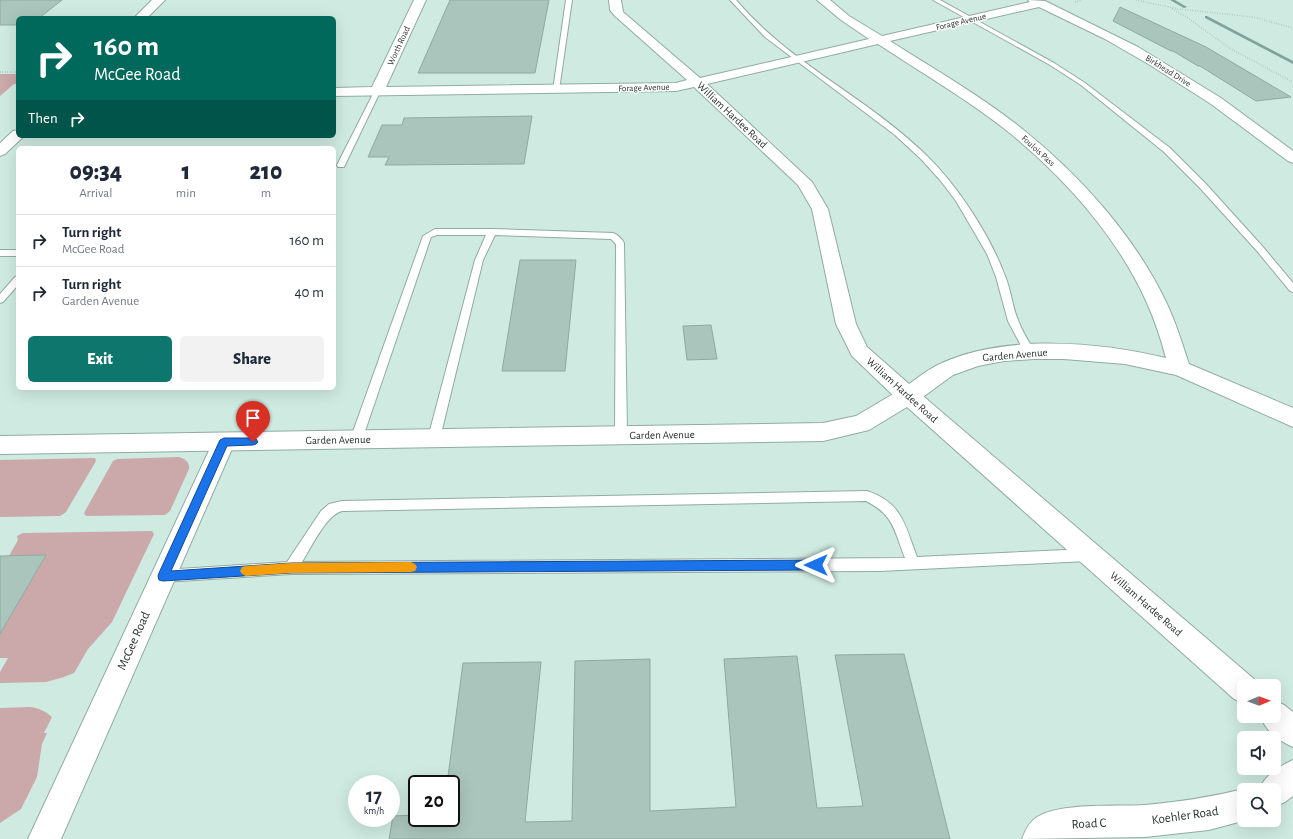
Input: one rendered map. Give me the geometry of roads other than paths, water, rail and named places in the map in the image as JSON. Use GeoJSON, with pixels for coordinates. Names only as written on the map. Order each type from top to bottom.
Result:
{"type":"FeatureCollection","features":[{"type":"Feature","properties":{"kind":"street"},"geometry":{"type":"LineString","coordinates":[[142,16],[159,0]]}},
{"type":"Feature","properties":{"kind":"street","name":"Worth Road"},"geometry":{"type":"LineString","coordinates":[[377,92],[420,0]]}},
{"type":"Feature","properties":{"kind":"street","name":"William Hardee Road"},"geometry":{"type":"LineString","coordinates":[[615,0],[616,10],[619,14],[697,82],[804,182],[810,190],[820,209],[846,324],[859,351],[908,396],[1237,683]]}},
{"type":"Feature","properties":{"kind":"street","name":"Foulois Pass"},"geometry":{"type":"LineString","coordinates":[[823,0],[845,18],[974,102],[1030,142],[1084,195],[1126,250],[1154,296],[1169,332],[1180,368]]}},
{"type":"Feature","properties":{"kind":"street","name":"Forage Avenue"},"geometry":{"type":"LineString","coordinates":[[336,92],[664,88],[697,82],[972,19],[1037,2]]}},
{"type":"Feature","properties":{"kind":"street","name":"Birkhead Drive"},"geometry":{"type":"LineString","coordinates":[[1037,2],[1108,36],[1169,71],[1258,131],[1293,158]]}},
{"type":"Feature","properties":{"kind":"street"},"geometry":{"type":"LineString","coordinates":[[0,151],[16,136]]}},
{"type":"Feature","properties":{"kind":"street","name":"Garden Avenue"},"geometry":{"type":"LineString","coordinates":[[0,445],[823,432],[861,424],[908,396],[950,368],[982,358],[1030,352],[1061,352],[1104,355],[1180,368],[1225,386],[1293,418]]}},
{"type":"Feature","properties":{"kind":"street","name":"McGee Road"},"geometry":{"type":"LineString","coordinates":[[44,839],[224,442]]}},
{"type":"Feature","properties":{"kind":"street"},"geometry":{"type":"LineString","coordinates":[[1281,721],[1293,732]]}},
{"type":"Feature","properties":{"kind":"street"},"geometry":{"type":"LineString","coordinates":[[1281,785],[1293,776]]}},
{"type":"Feature","properties":{"kind":"street","name":"Koehler Road"},"geometry":{"type":"LineString","coordinates":[[1149,830],[1237,807]]}},
{"type":"Feature","properties":{"kind":"street","name":"Road C"},"geometry":{"type":"LineString","coordinates":[[1038,839],[1048,829],[1072,824],[1149,830]]}},
{"type":"Feature","properties":{"kind":"lane"},"geometry":{"type":"LineString","coordinates":[[556,90],[569,0]]}},
{"type":"Feature","properties":{"kind":"lane"},"geometry":{"type":"LineString","coordinates":[[733,0],[755,25],[798,59],[898,133],[924,157],[943,178],[960,200],[991,254],[1001,277],[1013,321],[1030,352]]}},
{"type":"Feature","properties":{"kind":"lane"},"geometry":{"type":"LineString","coordinates":[[936,0],[1052,64],[1083,84],[1167,150],[1260,249],[1293,289]]}},
{"type":"Feature","properties":{"kind":"lane"},"geometry":{"type":"LineString","coordinates":[[341,165],[377,92]]}},
{"type":"Feature","properties":{"kind":"lane"},"geometry":{"type":"LineString","coordinates":[[356,440],[427,236],[435,232],[492,232],[613,236],[620,243],[621,435]]}},
{"type":"Feature","properties":{"kind":"lane"},"geometry":{"type":"LineString","coordinates":[[434,438],[479,260],[492,232]]}},
{"type":"Feature","properties":{"kind":"lane"},"geometry":{"type":"LineString","coordinates":[[0,253],[16,253]]}},
{"type":"Feature","properties":{"kind":"lane"},"geometry":{"type":"LineString","coordinates":[[0,300],[16,281]]}},
{"type":"Feature","properties":{"kind":"lane"},"geometry":{"type":"LineString","coordinates":[[291,568],[325,515],[334,508],[342,506],[867,496],[883,504],[895,516],[913,564]]}},
{"type":"Feature","properties":{"kind":"lane"},"geometry":{"type":"LineString","coordinates":[[163,576],[291,568],[913,564],[1090,555]]}},
{"type":"Feature","properties":{"kind":"waterway"},"geometry":{"type":"LineString","coordinates":[[1172,0],[1185,7]]}},
{"type":"Feature","properties":{"kind":"waterway"},"geometry":{"type":"LineString","coordinates":[[1206,17],[1293,63]]}}]}
